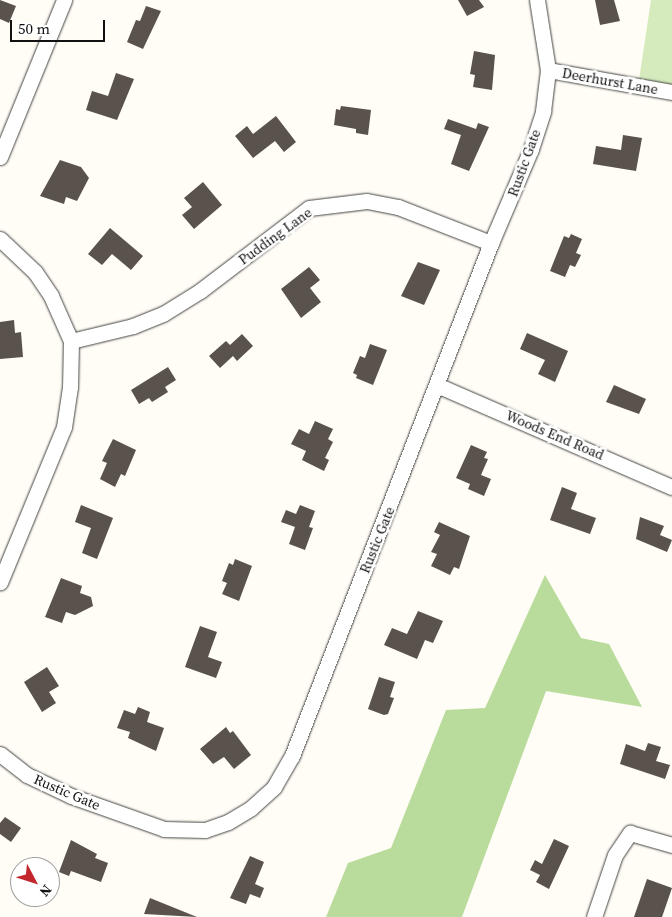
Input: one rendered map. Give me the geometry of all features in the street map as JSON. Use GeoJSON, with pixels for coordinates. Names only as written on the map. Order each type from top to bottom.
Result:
{"type":"FeatureCollection","features":[{"type":"Feature","properties":{"kind":"street"},"geometry":{"type":"LineString","coordinates":[[0,157],[64,0]]}},
{"type":"Feature","properties":{"kind":"street","name":"Rustic Gate"},"geometry":{"type":"LineString","coordinates":[[0,754],[27,775],[71,796],[164,829],[205,830],[228,822],[251,808],[274,787],[292,756],[491,243],[531,148],[543,111],[548,70],[537,0]]}},
{"type":"Feature","properties":{"kind":"street","name":"Deerhurst Lane"},"geometry":{"type":"LineString","coordinates":[[548,70],[672,92]]}},
{"type":"Feature","properties":{"kind":"street","name":"Pudding Lane"},"geometry":{"type":"LineString","coordinates":[[71,341],[132,326],[163,314],[200,291],[308,208],[367,202],[398,207],[491,243]]}},
{"type":"Feature","properties":{"kind":"street"},"geometry":{"type":"LineString","coordinates":[[0,239],[36,272],[51,296],[71,341],[70,387],[64,427],[0,582]]}},
{"type":"Feature","properties":{"kind":"street","name":"Woods End Road"},"geometry":{"type":"LineString","coordinates":[[437,385],[672,486]]}},
{"type":"Feature","properties":{"kind":"street"},"geometry":{"type":"LineString","coordinates":[[594,917],[615,855],[630,833],[672,845]]}},
{"type":"Feature","properties":{"kind":"green space"},"geometry":{"type":"Polygon","coordinates":[[[651,0],[672,0],[672,85],[639,80],[651,0]]]}},
{"type":"Feature","properties":{"kind":"green space"},"geometry":{"type":"Polygon","coordinates":[[[545,575],[581,638],[609,644],[642,707],[546,691],[462,917],[326,917],[348,863],[391,848],[446,710],[485,708],[545,575]]]}},
{"type":"Feature","properties":{"kind":"building"},"geometry":{"type":"Polygon","coordinates":[[[0,0],[16,6],[9,23],[0,19],[0,0]]]}},
{"type":"Feature","properties":{"kind":"building"},"geometry":{"type":"Polygon","coordinates":[[[458,0],[479,0],[484,7],[467,16],[458,0]]]}},
{"type":"Feature","properties":{"kind":"building"},"geometry":{"type":"Polygon","coordinates":[[[595,0],[614,0],[620,21],[600,25],[595,0]]]}},
{"type":"Feature","properties":{"kind":"building"},"geometry":{"type":"Polygon","coordinates":[[[146,6],[161,11],[143,49],[127,42],[136,20],[140,21],[146,6]]]}},
{"type":"Feature","properties":{"kind":"building"},"geometry":{"type":"Polygon","coordinates":[[[474,51],[495,55],[492,90],[473,87],[475,75],[470,74],[474,51]]]}},
{"type":"Feature","properties":{"kind":"building"},"geometry":{"type":"Polygon","coordinates":[[[116,73],[134,79],[117,120],[86,110],[92,91],[108,96],[116,73]]]}},
{"type":"Feature","properties":{"kind":"building"},"geometry":{"type":"Polygon","coordinates":[[[341,106],[371,110],[368,135],[356,133],[356,129],[334,125],[336,109],[340,110],[341,106]]]}},
{"type":"Feature","properties":{"kind":"building"},"geometry":{"type":"Polygon","coordinates":[[[276,116],[296,142],[284,152],[275,141],[253,158],[235,136],[247,126],[253,134],[276,116]]]}},
{"type":"Feature","properties":{"kind":"building"},"geometry":{"type":"Polygon","coordinates":[[[448,119],[476,129],[478,123],[489,127],[469,171],[451,164],[461,135],[444,129],[448,119]]]}},
{"type":"Feature","properties":{"kind":"building"},"geometry":{"type":"Polygon","coordinates":[[[623,135],[642,138],[636,171],[593,164],[596,146],[621,150],[623,135]]]}},
{"type":"Feature","properties":{"kind":"building"},"geometry":{"type":"Polygon","coordinates":[[[60,160],[81,167],[89,178],[77,201],[66,197],[64,204],[40,196],[60,160]]]}},
{"type":"Feature","properties":{"kind":"building"},"geometry":{"type":"Polygon","coordinates":[[[203,182],[222,205],[194,229],[182,215],[192,207],[184,198],[203,182]]]}},
{"type":"Feature","properties":{"kind":"building"},"geometry":{"type":"Polygon","coordinates":[[[110,228],[143,256],[131,270],[112,254],[102,265],[88,254],[110,228]]]}},
{"type":"Feature","properties":{"kind":"building"},"geometry":{"type":"Polygon","coordinates":[[[571,234],[582,239],[576,253],[581,255],[575,267],[570,265],[565,277],[550,271],[564,236],[569,238],[571,234]]]}},
{"type":"Feature","properties":{"kind":"building"},"geometry":{"type":"Polygon","coordinates":[[[418,262],[440,270],[424,305],[401,296],[418,262]]]}},
{"type":"Feature","properties":{"kind":"building"},"geometry":{"type":"Polygon","coordinates":[[[309,267],[320,280],[310,288],[321,302],[301,318],[281,289],[309,267]]]}},
{"type":"Feature","properties":{"kind":"building"},"geometry":{"type":"Polygon","coordinates":[[[14,320],[15,333],[21,332],[23,357],[0,359],[0,322],[14,320]]]}},
{"type":"Feature","properties":{"kind":"building"},"geometry":{"type":"Polygon","coordinates":[[[527,333],[568,351],[555,382],[538,374],[545,360],[520,349],[527,333]]]}},
{"type":"Feature","properties":{"kind":"building"},"geometry":{"type":"Polygon","coordinates":[[[242,334],[253,346],[237,361],[233,356],[220,368],[209,356],[226,341],[230,345],[242,334]]]}},
{"type":"Feature","properties":{"kind":"building"},"geometry":{"type":"Polygon","coordinates":[[[370,344],[387,350],[373,385],[356,378],[357,375],[353,373],[360,356],[365,358],[370,344]]]}},
{"type":"Feature","properties":{"kind":"building"},"geometry":{"type":"Polygon","coordinates":[[[168,367],[176,380],[165,387],[168,392],[152,402],[149,398],[139,404],[131,390],[168,367]]]}},
{"type":"Feature","properties":{"kind":"building"},"geometry":{"type":"Polygon","coordinates":[[[614,385],[646,399],[639,414],[606,402],[614,385]]]}},
{"type":"Feature","properties":{"kind":"building"},"geometry":{"type":"Polygon","coordinates":[[[315,421],[333,429],[328,439],[333,442],[325,458],[329,460],[324,471],[302,460],[306,451],[291,444],[299,429],[309,434],[315,421]]]}},
{"type":"Feature","properties":{"kind":"building"},"geometry":{"type":"Polygon","coordinates":[[[113,439],[136,450],[125,476],[121,474],[115,487],[100,479],[107,463],[102,461],[113,439]]]}},
{"type":"Feature","properties":{"kind":"building"},"geometry":{"type":"Polygon","coordinates":[[[471,445],[487,452],[484,458],[488,459],[481,475],[491,479],[484,496],[468,489],[470,484],[456,478],[471,445]]]}},
{"type":"Feature","properties":{"kind":"building"},"geometry":{"type":"Polygon","coordinates":[[[562,487],[577,493],[571,509],[596,518],[590,534],[550,520],[562,487]]]}},
{"type":"Feature","properties":{"kind":"building"},"geometry":{"type":"Polygon","coordinates":[[[81,505],[113,518],[97,559],[82,553],[91,528],[75,522],[81,505]]]}},
{"type":"Feature","properties":{"kind":"building"},"geometry":{"type":"Polygon","coordinates":[[[300,505],[315,511],[309,527],[313,528],[305,550],[289,544],[295,527],[281,522],[286,510],[296,514],[300,505]]]}},
{"type":"Feature","properties":{"kind":"building"},"geometry":{"type":"Polygon","coordinates":[[[640,517],[664,526],[660,535],[672,540],[667,552],[636,539],[640,517]]]}},
{"type":"Feature","properties":{"kind":"building"},"geometry":{"type":"Polygon","coordinates":[[[439,522],[470,536],[459,569],[454,567],[450,575],[431,566],[437,554],[431,552],[440,535],[434,532],[439,522]]]}},
{"type":"Feature","properties":{"kind":"building"},"geometry":{"type":"Polygon","coordinates":[[[235,559],[252,566],[239,601],[222,594],[227,583],[222,581],[229,563],[233,565],[235,559]]]}},
{"type":"Feature","properties":{"kind":"building"},"geometry":{"type":"Polygon","coordinates":[[[61,578],[82,586],[80,593],[91,597],[93,606],[75,615],[66,612],[62,623],[45,617],[61,578]]]}},
{"type":"Feature","properties":{"kind":"building"},"geometry":{"type":"Polygon","coordinates":[[[418,611],[443,621],[433,643],[425,640],[417,659],[384,645],[392,628],[407,634],[418,611]]]}},
{"type":"Feature","properties":{"kind":"building"},"geometry":{"type":"Polygon","coordinates":[[[200,626],[217,632],[208,657],[222,662],[216,678],[185,667],[200,626]]]}},
{"type":"Feature","properties":{"kind":"building"},"geometry":{"type":"Polygon","coordinates":[[[47,667],[59,686],[49,692],[56,703],[42,712],[24,682],[47,667]]]}},
{"type":"Feature","properties":{"kind":"building"},"geometry":{"type":"Polygon","coordinates":[[[379,677],[395,682],[390,697],[394,698],[388,714],[384,715],[368,709],[379,677]]]}},
{"type":"Feature","properties":{"kind":"building"},"geometry":{"type":"Polygon","coordinates":[[[138,707],[150,712],[147,722],[164,728],[156,751],[128,738],[130,732],[117,728],[124,710],[135,714],[138,707]]]}},
{"type":"Feature","properties":{"kind":"building"},"geometry":{"type":"Polygon","coordinates":[[[226,727],[230,733],[233,731],[251,755],[234,769],[224,757],[213,764],[200,749],[226,727]]]}},
{"type":"Feature","properties":{"kind":"building"},"geometry":{"type":"Polygon","coordinates":[[[648,743],[661,747],[656,761],[670,765],[665,779],[620,764],[626,744],[645,751],[648,743]]]}},
{"type":"Feature","properties":{"kind":"building"},"geometry":{"type":"Polygon","coordinates":[[[5,817],[21,828],[11,842],[0,834],[0,823],[5,817]]]}},
{"type":"Feature","properties":{"kind":"building"},"geometry":{"type":"Polygon","coordinates":[[[554,839],[569,846],[549,889],[536,882],[540,875],[530,870],[535,860],[542,864],[554,839]]]}},
{"type":"Feature","properties":{"kind":"building"},"geometry":{"type":"Polygon","coordinates":[[[71,840],[97,854],[95,858],[108,863],[101,882],[71,871],[69,876],[60,872],[71,840]]]}},
{"type":"Feature","properties":{"kind":"building"},"geometry":{"type":"Polygon","coordinates":[[[250,856],[264,862],[255,884],[264,888],[260,898],[250,894],[246,904],[230,898],[250,856]]]}},
{"type":"Feature","properties":{"kind":"building"},"geometry":{"type":"Polygon","coordinates":[[[647,879],[672,888],[662,917],[634,917],[647,879]]]}},
{"type":"Feature","properties":{"kind":"building"},"geometry":{"type":"Polygon","coordinates":[[[150,898],[197,917],[144,914],[150,898]]]}}]}
